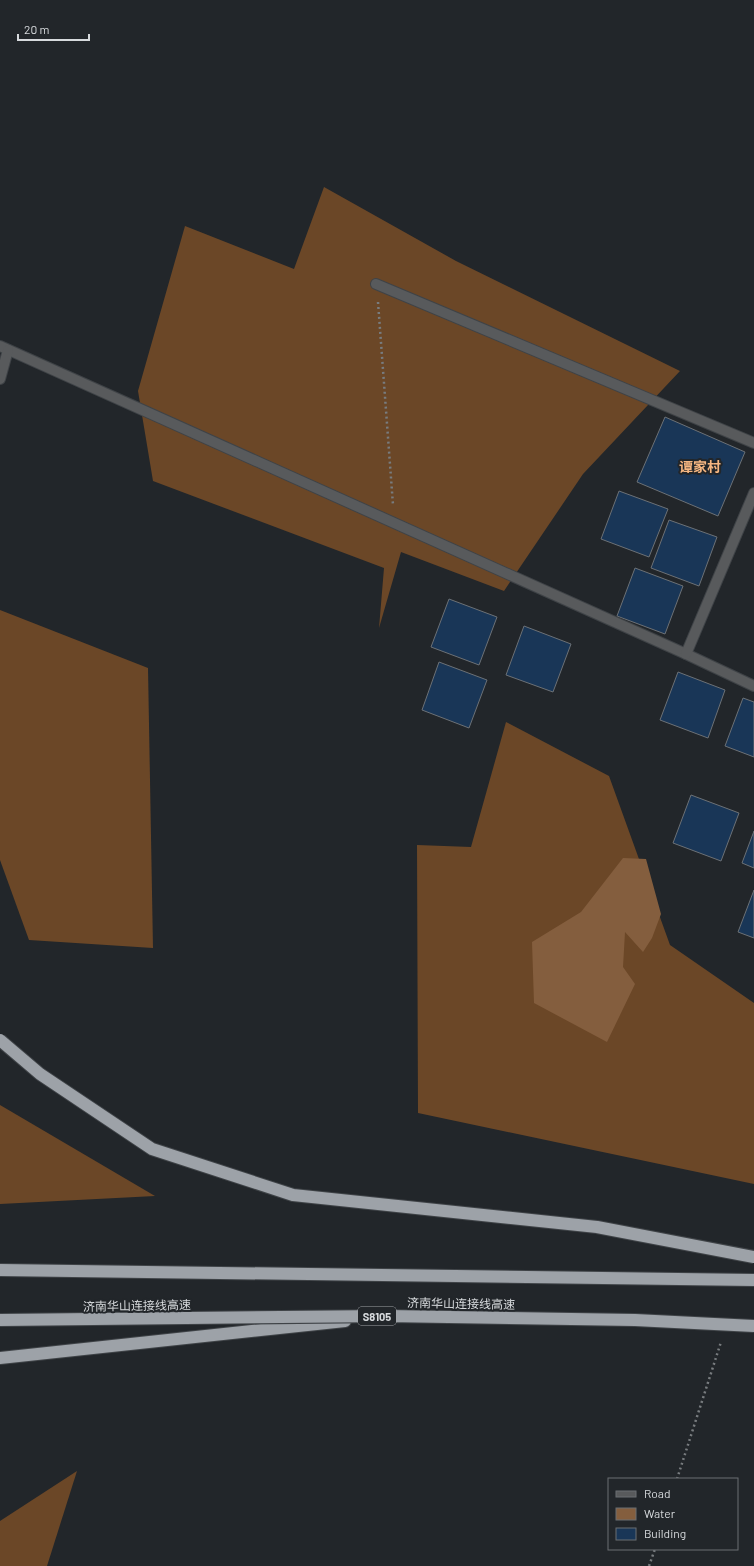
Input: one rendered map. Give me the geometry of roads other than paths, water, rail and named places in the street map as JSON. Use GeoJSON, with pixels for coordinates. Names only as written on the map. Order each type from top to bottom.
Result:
{"type":"FeatureCollection","features":[{"type":"Feature","properties":{"kind":"highway"},"geometry":{"type":"LineString","coordinates":[[0,1040],[40,1074],[152,1148],[293,1195],[597,1226],[754,1257]]}},
{"type":"Feature","properties":{"kind":"highway"},"geometry":{"type":"LineString","coordinates":[[0,1270],[754,1280]]}},
{"type":"Feature","properties":{"kind":"highway"},"geometry":{"type":"LineString","coordinates":[[0,1358],[387,1316]]}},
{"type":"Feature","properties":{"kind":"highway","name":"济南华山连接线高速"},"geometry":{"type":"LineString","coordinates":[[0,1320],[387,1316],[635,1320],[754,1326]]}},
{"type":"Feature","properties":{"kind":"street"},"geometry":{"type":"LineString","coordinates":[[376,284],[754,443]]}},
{"type":"Feature","properties":{"kind":"street"},"geometry":{"type":"LineString","coordinates":[[0,379],[4,348],[686,654],[754,686]]}},
{"type":"Feature","properties":{"kind":"street"},"geometry":{"type":"LineString","coordinates":[[686,654],[754,493]]}},
{"type":"Feature","properties":{"kind":"water"},"geometry":{"type":"Polygon","coordinates":[[[623,858],[646,859],[661,914],[652,938],[643,952],[625,932],[623,967],[635,984],[607,1042],[534,1003],[532,942],[581,912],[623,858]]]}},
{"type":"Feature","properties":{"kind":"district","name":"谭家村"},"geometry":{"type":"Point","coordinates":[700,466]}}]}
